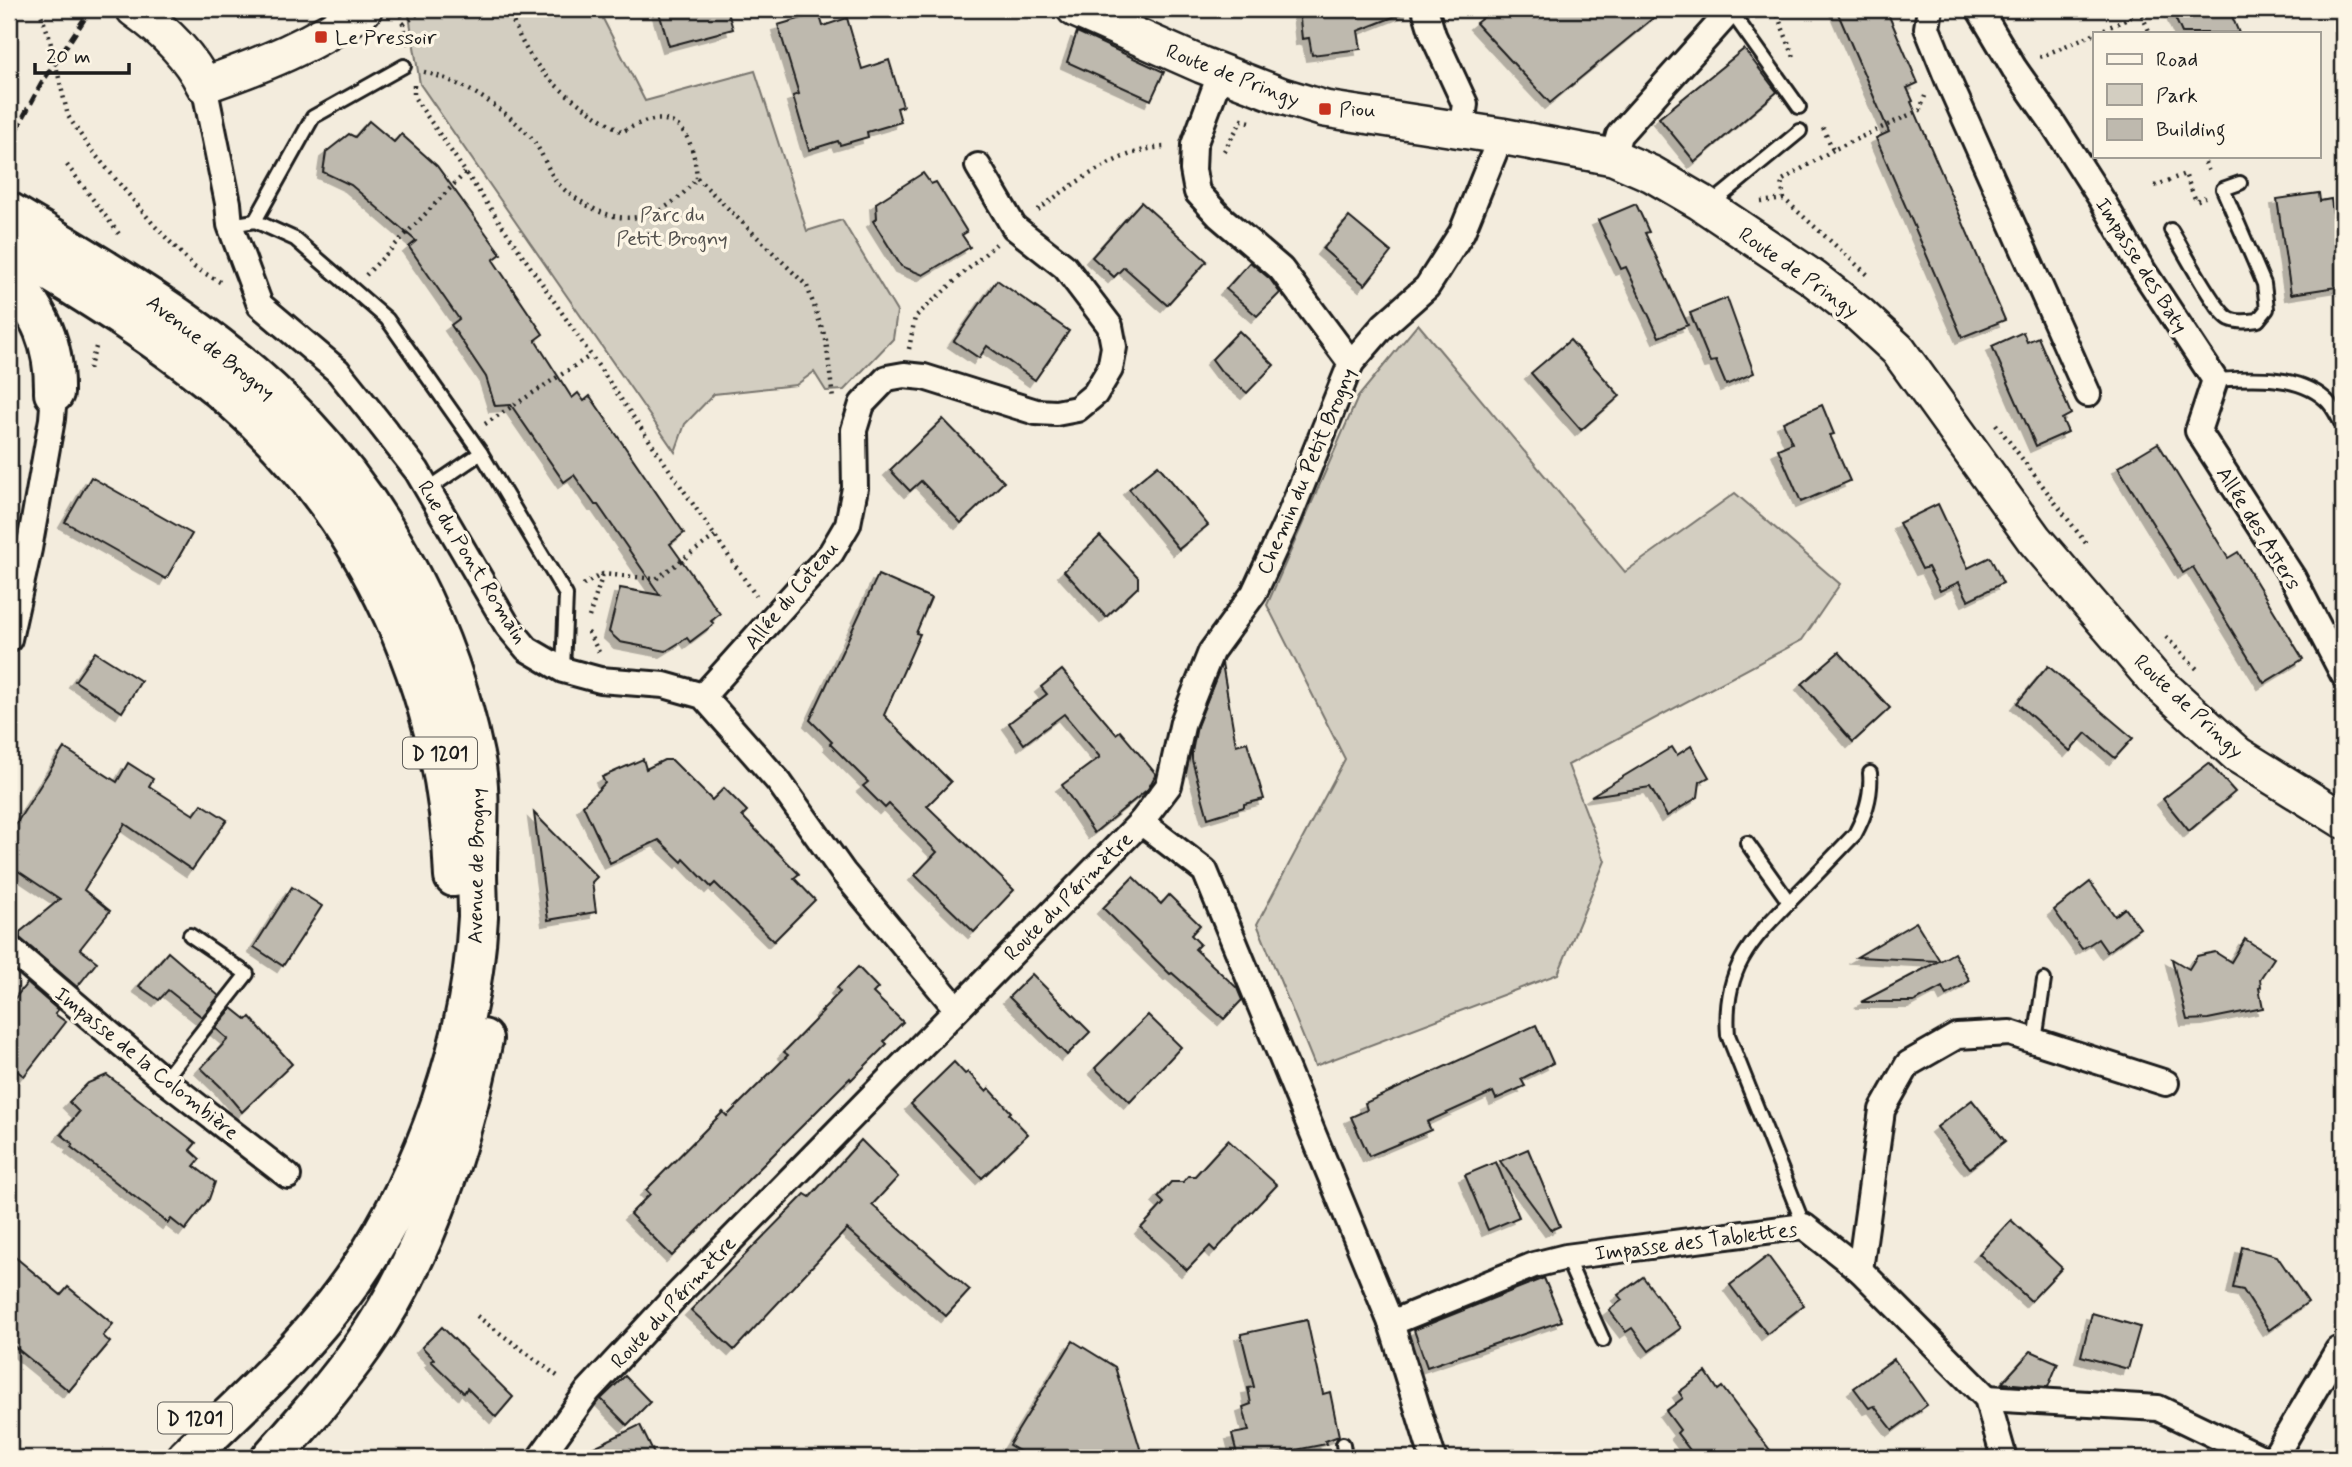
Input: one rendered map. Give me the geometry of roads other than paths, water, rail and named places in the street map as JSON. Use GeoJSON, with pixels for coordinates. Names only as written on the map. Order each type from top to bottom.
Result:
{"type":"FeatureCollection","features":[{"type":"Feature","properties":{"kind":"highway","name":"Avenue de Brogny"},"geometry":{"type":"LineString","coordinates":[[9,212],[129,285],[195,330],[257,379],[302,422],[338,463],[378,519],[409,572],[438,634],[458,692],[480,789],[478,917],[473,965],[462,1031],[422,1154],[392,1215],[358,1272],[322,1319],[275,1371],[186,1458]]}},
{"type":"Feature","properties":{"kind":"highway","name":"Avenue de Brogny"},"geometry":{"type":"LineString","coordinates":[[9,247],[165,347],[233,400],[278,444],[321,494],[355,545],[389,605],[410,655],[427,701],[443,767],[453,835],[455,901],[440,1016],[423,1087],[399,1151],[368,1213],[322,1282],[236,1378],[155,1458]]}},
{"type":"Feature","properties":{"kind":"highway"},"geometry":{"type":"LineString","coordinates":[[9,276],[44,327],[52,353],[54,393]]}},
{"type":"Feature","properties":{"kind":"highway"},"geometry":{"type":"LineString","coordinates":[[271,1458],[320,1402],[364,1345],[391,1302],[417,1250],[458,1147],[484,1031],[492,984],[496,925],[496,872],[480,789]]}},
{"type":"Feature","properties":{"kind":"street"},"geometry":{"type":"LineString","coordinates":[[134,9],[178,46],[195,67],[204,85],[321,37],[364,9]]}},
{"type":"Feature","properties":{"kind":"street","name":"Route de Pringy"},"geometry":{"type":"LineString","coordinates":[[1075,9],[1282,96],[1325,109],[1501,136],[1613,158],[1732,209],[1898,350],[2034,539],[2155,680],[2238,755],[2343,820]]}},
{"type":"Feature","properties":{"kind":"street"},"geometry":{"type":"LineString","coordinates":[[1425,9],[1433,35],[1465,104],[1461,131]]}},
{"type":"Feature","properties":{"kind":"street"},"geometry":{"type":"LineString","coordinates":[[1613,158],[1619,135],[1731,9]]}},
{"type":"Feature","properties":{"kind":"street"},"geometry":{"type":"LineString","coordinates":[[1930,9],[1927,28],[1948,80],[2088,394]]}},
{"type":"Feature","properties":{"kind":"street","name":"Impasse des Baty"},"geometry":{"type":"LineString","coordinates":[[1979,9],[2138,263],[2215,380]]}},
{"type":"Feature","properties":{"kind":"street"},"geometry":{"type":"LineString","coordinates":[[1221,72],[1194,145],[1193,170],[1197,192],[1219,216],[1281,269],[1351,363]]}},
{"type":"Feature","properties":{"kind":"street","name":"Rue du Pont Romain"},"geometry":{"type":"LineString","coordinates":[[204,85],[230,225],[260,305],[338,371],[416,471],[507,625],[527,649],[563,670],[600,680],[664,685],[703,696]]}},
{"type":"Feature","properties":{"kind":"street","name":"Chemin du Petit Brogny"},"geometry":{"type":"LineString","coordinates":[[1141,822],[1169,785],[1183,722],[1211,652],[1254,593],[1289,517],[1351,363],[1384,325],[1427,287],[1462,232],[1501,136]]}},
{"type":"Feature","properties":{"kind":"street","name":"Allée du Coteau"},"geometry":{"type":"LineString","coordinates":[[703,696],[831,553],[848,524],[855,488],[853,430],[862,404],[887,379],[904,375],[924,377],[1036,412],[1056,413],[1077,409],[1095,394],[1110,369],[1114,347],[1110,326],[1065,267],[1014,227],[978,166]]}},
{"type":"Feature","properties":{"kind":"street","name":"Allée des Asters"},"geometry":{"type":"LineString","coordinates":[[2215,380],[2198,431],[2293,578],[2343,674]]}},
{"type":"Feature","properties":{"kind":"street"},"geometry":{"type":"LineString","coordinates":[[9,639],[29,549],[52,419],[54,393]]}},
{"type":"Feature","properties":{"kind":"street"},"geometry":{"type":"LineString","coordinates":[[703,696],[779,782],[843,872],[957,1009]]}},
{"type":"Feature","properties":{"kind":"street","name":"Route du Périmètre"},"geometry":{"type":"LineString","coordinates":[[540,1458],[589,1391],[679,1293],[1141,822],[1205,871],[1391,1323],[1433,1458]]}},
{"type":"Feature","properties":{"kind":"street","name":"Impasse de la Colombière"},"geometry":{"type":"LineString","coordinates":[[9,948],[164,1080],[288,1176]]}},
{"type":"Feature","properties":{"kind":"street"},"geometry":{"type":"LineString","coordinates":[[1860,1270],[1882,1110],[1908,1064],[1956,1036],[2010,1033],[2166,1083]]}},
{"type":"Feature","properties":{"kind":"street","name":"Impasse des Tablettes"},"geometry":{"type":"LineString","coordinates":[[1391,1323],[1534,1265],[1566,1257],[1804,1226],[1860,1270],[1987,1398],[2004,1458]]}},
{"type":"Feature","properties":{"kind":"street"},"geometry":{"type":"LineString","coordinates":[[2274,1458],[2338,1350]]}},
{"type":"Feature","properties":{"kind":"street"},"geometry":{"type":"LineString","coordinates":[[1987,1398],[2158,1408],[2262,1458]]}},
{"type":"Feature","properties":{"kind":"lane"},"geometry":{"type":"LineString","coordinates":[[1731,9],[1799,107]]}},
{"type":"Feature","properties":{"kind":"lane"},"geometry":{"type":"LineString","coordinates":[[254,221],[313,117],[409,68]]}},
{"type":"Feature","properties":{"kind":"lane"},"geometry":{"type":"LineString","coordinates":[[1732,209],[1721,197],[1800,131]]}},
{"type":"Feature","properties":{"kind":"lane"},"geometry":{"type":"LineString","coordinates":[[2171,230],[2218,307],[2229,319],[2244,322],[2258,320],[2267,309],[2264,284],[2223,189],[2240,183]]}},
{"type":"Feature","properties":{"kind":"lane"},"geometry":{"type":"LineString","coordinates":[[230,225],[254,221],[295,239],[387,319],[481,453],[566,595],[563,670]]}},
{"type":"Feature","properties":{"kind":"lane"},"geometry":{"type":"LineString","coordinates":[[2215,380],[2259,377],[2297,384],[2326,399],[2343,426]]}},
{"type":"Feature","properties":{"kind":"lane"},"geometry":{"type":"LineString","coordinates":[[428,489],[481,453]]}},
{"type":"Feature","properties":{"kind":"lane"},"geometry":{"type":"LineString","coordinates":[[1804,1226],[1728,1035],[1726,1013],[1739,961],[1755,937],[1855,834],[1867,807],[1871,788],[1870,773]]}},
{"type":"Feature","properties":{"kind":"lane"},"geometry":{"type":"LineString","coordinates":[[1747,843],[1789,902]]}},
{"type":"Feature","properties":{"kind":"lane"},"geometry":{"type":"LineString","coordinates":[[164,1080],[247,974],[190,934]]}},
{"type":"Feature","properties":{"kind":"lane"},"geometry":{"type":"LineString","coordinates":[[2035,1041],[2044,980]]}},
{"type":"Feature","properties":{"kind":"lane"},"geometry":{"type":"LineString","coordinates":[[1566,1257],[1603,1340]]}},
{"type":"Feature","properties":{"kind":"lane"},"geometry":{"type":"LineString","coordinates":[[1343,1444],[1345,1458]]}},
{"type":"Feature","properties":{"kind":"railway"},"geometry":{"type":"LineString","coordinates":[[9,143],[43,81],[91,9]]}},
{"type":"Feature","properties":{"kind":"place","name":"Le Pressoir"},"geometry":{"type":"Point","coordinates":[321,37]}},
{"type":"Feature","properties":{"kind":"place","name":"Piou"},"geometry":{"type":"Point","coordinates":[1325,109]}},
{"type":"Feature","properties":{"kind":"park label","name":"Parc du Petit Brogny"},"geometry":{"type":"Point","coordinates":[672,226]}}]}
